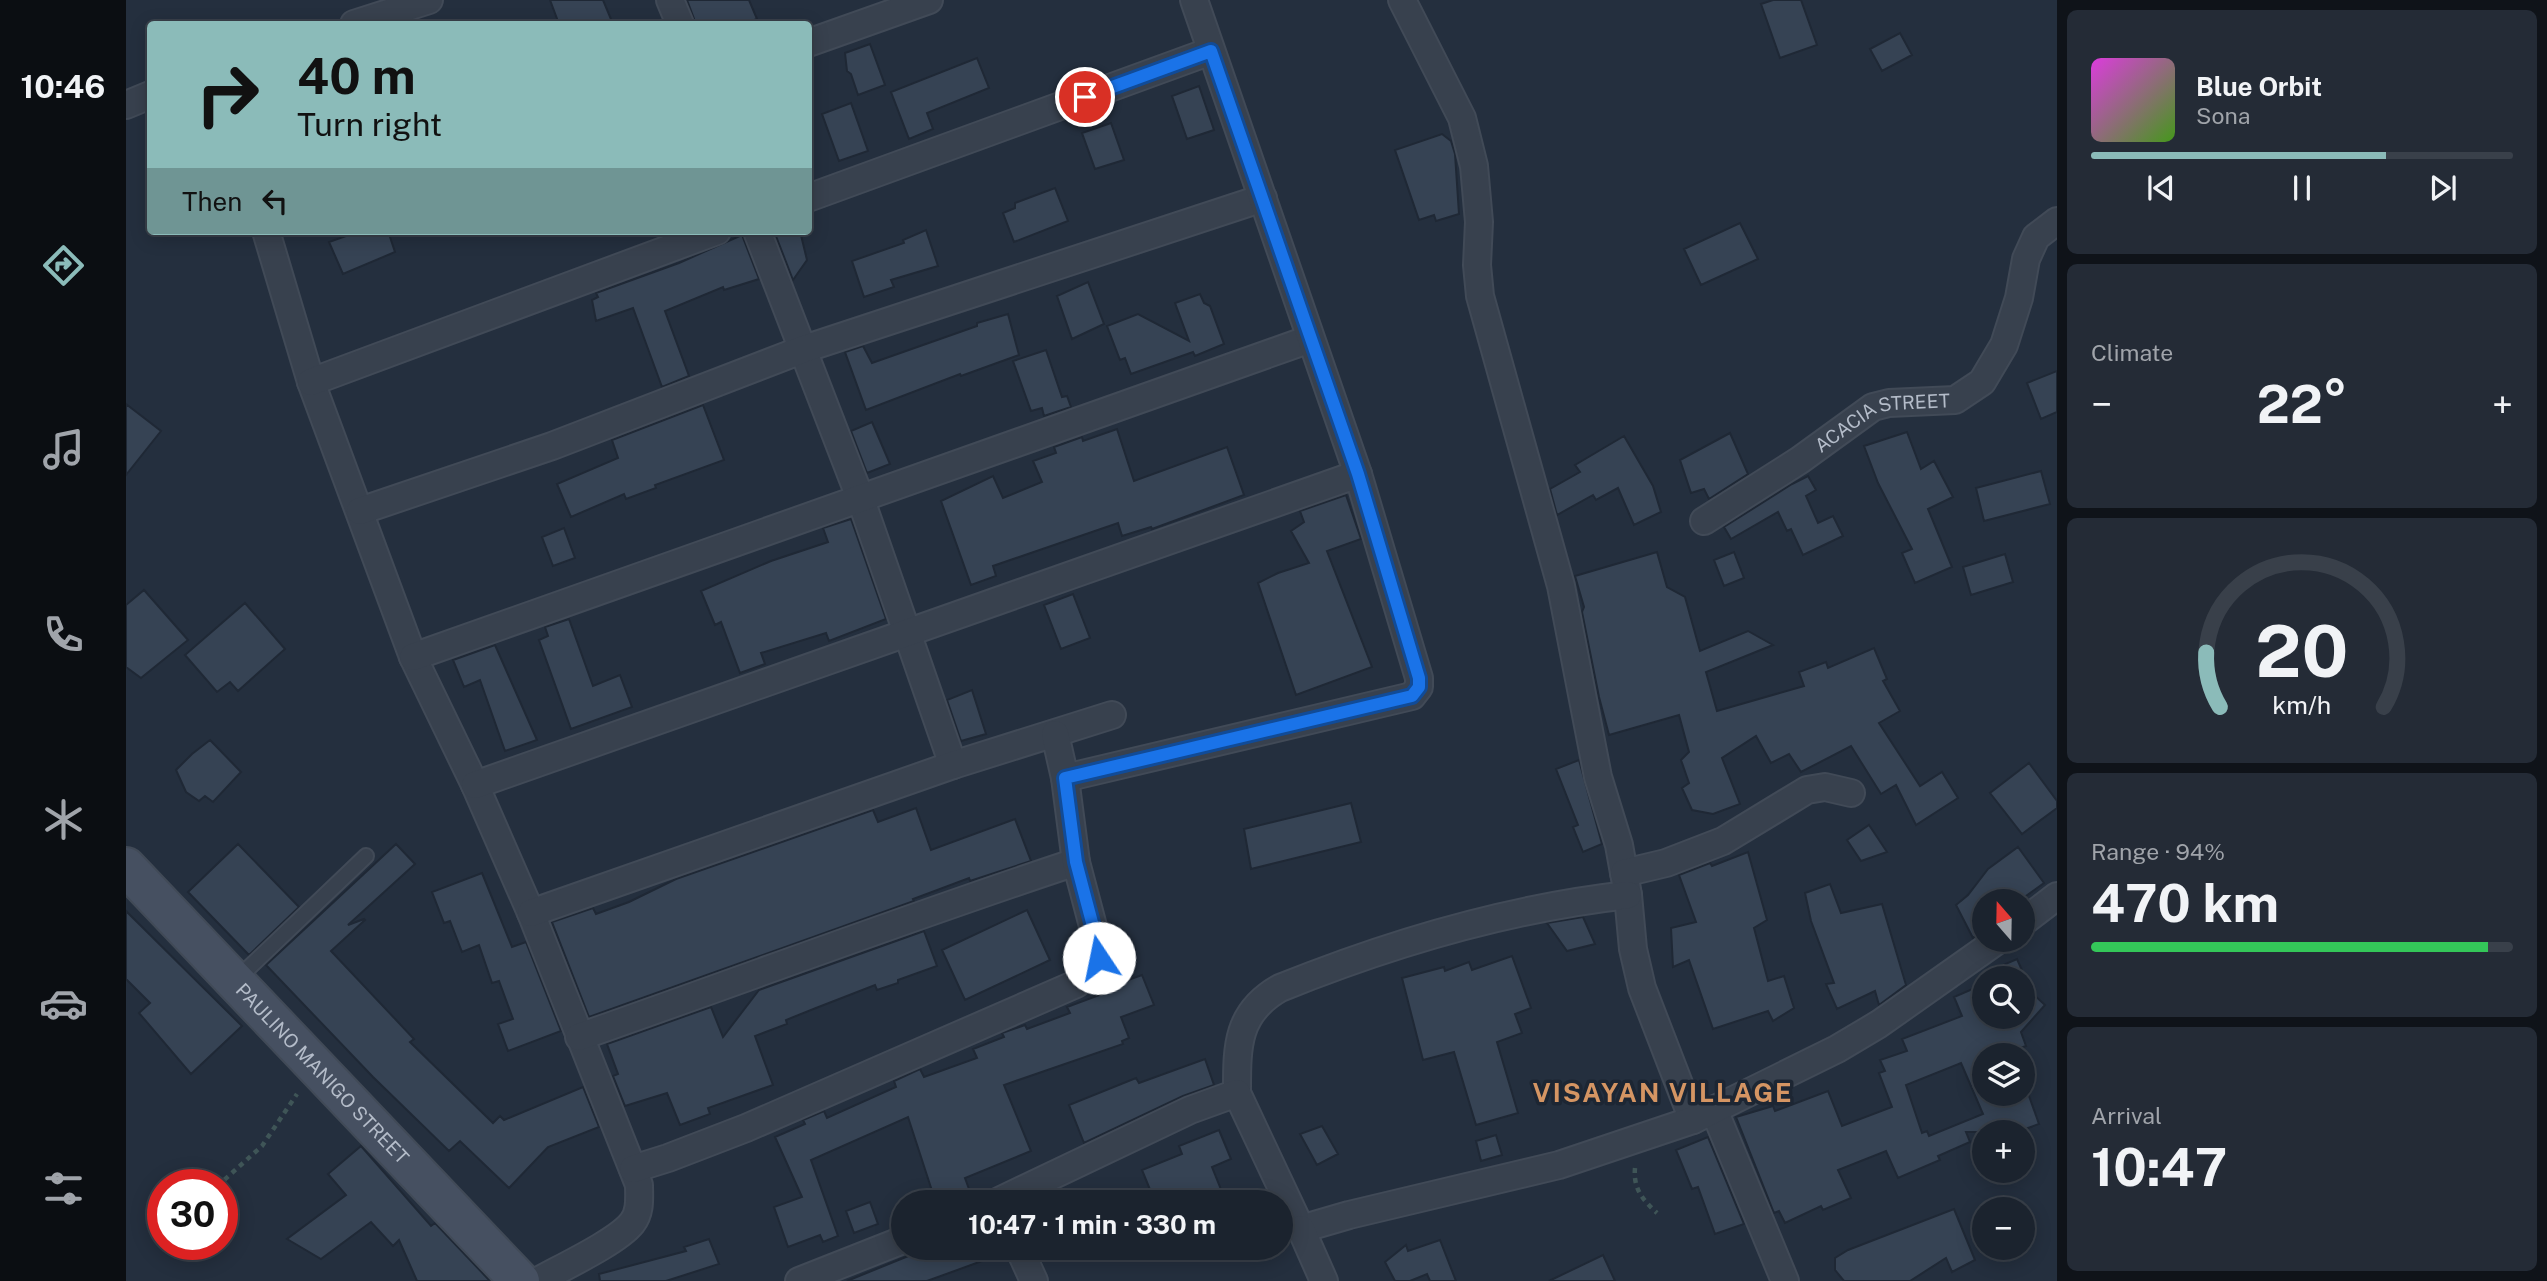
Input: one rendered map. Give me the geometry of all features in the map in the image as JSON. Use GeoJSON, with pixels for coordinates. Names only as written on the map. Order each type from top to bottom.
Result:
{"type":"FeatureCollection","features":[{"type":"Feature","properties":{"kind":"street"},"geometry":{"type":"LineString","coordinates":[[363,21],[429,0]]}},
{"type":"Feature","properties":{"kind":"street"},"geometry":{"type":"LineString","coordinates":[[670,0],[679,21]]}},
{"type":"Feature","properties":{"kind":"street"},"geometry":{"type":"LineString","coordinates":[[812,42],[929,0]]}},
{"type":"Feature","properties":{"kind":"street"},"geometry":{"type":"LineString","coordinates":[[1065,778],[1412,696],[1419,687],[1419,678],[1358,474],[1194,0]]}},
{"type":"Feature","properties":{"kind":"street"},"geometry":{"type":"LineString","coordinates":[[1402,0],[1462,118],[1475,180],[1479,222],[1479,296],[1561,586],[1598,777],[1617,836],[1626,884],[1633,949],[1642,988],[1785,1281]]}},
{"type":"Feature","properties":{"kind":"street"},"geometry":{"type":"LineString","coordinates":[[812,197],[1211,51]]}},
{"type":"Feature","properties":{"kind":"street"},"geometry":{"type":"LineString","coordinates":[[126,105],[147,96]]}},
{"type":"Feature","properties":{"kind":"street"},"geometry":{"type":"LineString","coordinates":[[360,511],[552,446],[804,349],[1263,198]]}},
{"type":"Feature","properties":{"kind":"street","name":"ACACIA STREET"},"geometry":{"type":"LineString","coordinates":[[1704,521],[1800,460],[1873,407],[1889,403],[1955,400],[1982,382],[2004,345],[2019,298],[2026,259],[2036,236],[2057,221]]}},
{"type":"Feature","properties":{"kind":"street"},"geometry":{"type":"LineString","coordinates":[[273,235],[310,382],[414,657],[475,785],[531,913],[639,1185],[636,1216],[632,1224],[603,1245],[538,1281]]}},
{"type":"Feature","properties":{"kind":"street"},"geometry":{"type":"LineString","coordinates":[[310,382],[706,235]]}},
{"type":"Feature","properties":{"kind":"street"},"geometry":{"type":"LineString","coordinates":[[759,235],[861,500],[953,765]]}},
{"type":"Feature","properties":{"kind":"street"},"geometry":{"type":"LineString","coordinates":[[414,657],[1310,339]]}},
{"type":"Feature","properties":{"kind":"street"},"geometry":{"type":"LineString","coordinates":[[475,785],[1358,474]]}},
{"type":"Feature","properties":{"kind":"street"},"geometry":{"type":"LineString","coordinates":[[531,913],[953,765],[1112,715]]}},
{"type":"Feature","properties":{"kind":"street"},"geometry":{"type":"LineString","coordinates":[[633,1169],[746,1128],[1076,984],[1090,974],[1096,967],[1099,949],[1076,862],[1065,778],[1055,734]]}},
{"type":"Feature","properties":{"kind":"street"},"geometry":{"type":"LineString","coordinates":[[1324,1281],[1237,1093],[1237,1053],[1241,1032],[1251,1011],[1264,997],[1280,988],[1394,946],[1626,884],[1666,863],[1723,841],[1807,790],[1825,787],[1851,793]]}},
{"type":"Feature","properties":{"kind":"street"},"geometry":{"type":"LineString","coordinates":[[579,1037],[833,948],[901,921],[1076,862]]}},
{"type":"Feature","properties":{"kind":"street","name":"PAULINO MANIGO STREET"},"geometry":{"type":"LineString","coordinates":[[126,867],[520,1281]]}},
{"type":"Feature","properties":{"kind":"street"},"geometry":{"type":"LineString","coordinates":[[2035,913],[2057,896]]}},
{"type":"Feature","properties":{"kind":"street"},"geometry":{"type":"LineString","coordinates":[[1301,1229],[1559,1165],[1704,1115],[1837,1049],[1879,1024],[1981,952]]}},
{"type":"Feature","properties":{"kind":"street"},"geometry":{"type":"LineString","coordinates":[[1022,1190],[1190,1110],[1237,1093]]}},
{"type":"Feature","properties":{"kind":"street"},"geometry":{"type":"LineString","coordinates":[[814,1278],[891,1245]]}},
{"type":"Feature","properties":{"kind":"street"},"geometry":{"type":"LineString","coordinates":[[1024,1260],[1034,1281]]}},
{"type":"Feature","properties":{"kind":"lane"},"geometry":{"type":"LineString","coordinates":[[235,981],[366,856]]}},
{"type":"Feature","properties":{"kind":"path"},"geometry":{"type":"LineString","coordinates":[[236,1169],[262,1146],[317,1068]]}},
{"type":"Feature","properties":{"kind":"path"},"geometry":{"type":"LineString","coordinates":[[1643,1137],[1635,1160],[1634,1185],[1644,1201],[1657,1213]]}},
{"type":"Feature","properties":{"kind":"building"},"geometry":{"type":"Polygon","coordinates":[[[550,0],[603,0],[612,21],[558,21],[550,0]]]}},
{"type":"Feature","properties":{"kind":"building"},"geometry":{"type":"Polygon","coordinates":[[[687,0],[749,0],[757,19],[751,21],[695,21],[687,0]]]}},
{"type":"Feature","properties":{"kind":"building"},"geometry":{"type":"Polygon","coordinates":[[[1773,0],[1801,0],[1817,45],[1780,58],[1761,4],[1773,0]]]}},
{"type":"Feature","properties":{"kind":"building"},"geometry":{"type":"Polygon","coordinates":[[[1900,33],[1912,55],[1882,71],[1870,49],[1900,33]]]}},
{"type":"Feature","properties":{"kind":"building"},"geometry":{"type":"Polygon","coordinates":[[[870,44],[885,85],[858,95],[851,74],[847,71],[845,53],[870,44]]]}},
{"type":"Feature","properties":{"kind":"building"},"geometry":{"type":"Polygon","coordinates":[[[977,58],[989,88],[927,113],[933,129],[909,139],[891,92],[977,58]]]}},
{"type":"Feature","properties":{"kind":"building"},"geometry":{"type":"Polygon","coordinates":[[[1199,86],[1214,130],[1187,139],[1172,96],[1199,86]]]}},
{"type":"Feature","properties":{"kind":"building"},"geometry":{"type":"Polygon","coordinates":[[[851,103],[868,151],[839,161],[822,114],[851,103]]]}},
{"type":"Feature","properties":{"kind":"building"},"geometry":{"type":"Polygon","coordinates":[[[1111,123],[1124,160],[1095,169],[1082,133],[1111,123]]]}},
{"type":"Feature","properties":{"kind":"building"},"geometry":{"type":"Polygon","coordinates":[[[1442,134],[1451,141],[1455,154],[1459,214],[1436,221],[1434,215],[1419,220],[1395,150],[1442,134]]]}},
{"type":"Feature","properties":{"kind":"building"},"geometry":{"type":"Polygon","coordinates":[[[1055,188],[1068,221],[1014,242],[1003,213],[1015,208],[1015,203],[1055,188]]]}},
{"type":"Feature","properties":{"kind":"building"},"geometry":{"type":"Polygon","coordinates":[[[1740,223],[1758,259],[1701,285],[1684,249],[1740,223]]]}},
{"type":"Feature","properties":{"kind":"building"},"geometry":{"type":"Polygon","coordinates":[[[926,230],[938,266],[891,280],[894,287],[864,297],[852,261],[904,243],[903,240],[926,230]]]}},
{"type":"Feature","properties":{"kind":"building"},"geometry":{"type":"Polygon","coordinates":[[[349,235],[389,235],[395,252],[343,274],[329,242],[349,235]]]}},
{"type":"Feature","properties":{"kind":"building"},"geometry":{"type":"Polygon","coordinates":[[[742,235],[759,279],[724,290],[723,287],[665,311],[689,376],[662,387],[633,308],[596,321],[592,300],[598,297],[596,293],[679,263],[742,235]]]}},
{"type":"Feature","properties":{"kind":"building"},"geometry":{"type":"Polygon","coordinates":[[[776,235],[801,235],[807,260],[793,280],[776,235]]]}},
{"type":"Feature","properties":{"kind":"building"},"geometry":{"type":"Polygon","coordinates":[[[1088,282],[1104,324],[1072,339],[1057,296],[1088,282]]]}},
{"type":"Feature","properties":{"kind":"building"},"geometry":{"type":"Polygon","coordinates":[[[1200,294],[1204,303],[1210,306],[1224,344],[1195,356],[1193,352],[1131,374],[1125,358],[1120,360],[1107,326],[1138,314],[1189,341],[1175,303],[1200,294]]]}},
{"type":"Feature","properties":{"kind":"building"},"geometry":{"type":"Polygon","coordinates":[[[1008,314],[1019,355],[866,410],[845,352],[863,346],[872,363],[1008,314]]]}},
{"type":"Feature","properties":{"kind":"building"},"geometry":{"type":"Polygon","coordinates":[[[1046,350],[1062,397],[1067,396],[1071,407],[1044,416],[1042,408],[1031,411],[1013,361],[1046,350]]]}},
{"type":"Feature","properties":{"kind":"building"},"geometry":{"type":"Polygon","coordinates":[[[2057,371],[2057,412],[2041,419],[2027,383],[2057,371]]]}},
{"type":"Feature","properties":{"kind":"building"},"geometry":{"type":"Polygon","coordinates":[[[126,404],[161,431],[126,475],[126,404]]]}},
{"type":"Feature","properties":{"kind":"building"},"geometry":{"type":"Polygon","coordinates":[[[703,405],[724,460],[655,485],[656,488],[626,499],[624,494],[571,517],[557,484],[618,458],[612,440],[703,405]]]}},
{"type":"Feature","properties":{"kind":"building"},"geometry":{"type":"Polygon","coordinates":[[[872,422],[890,464],[867,473],[851,431],[872,422]]]}},
{"type":"Feature","properties":{"kind":"building"},"geometry":{"type":"Polygon","coordinates":[[[1117,429],[1134,481],[1227,447],[1244,495],[1152,529],[1151,527],[1122,536],[1118,523],[993,566],[996,576],[971,585],[941,501],[993,476],[1003,498],[1042,482],[1033,461],[1056,453],[1054,447],[1082,437],[1083,441],[1117,429]]]}},
{"type":"Feature","properties":{"kind":"building"},"geometry":{"type":"Polygon","coordinates":[[[1907,432],[1921,469],[1934,461],[1953,497],[1928,509],[1952,567],[1915,583],[1902,553],[1912,549],[1878,483],[1864,446],[1907,432]]]}},
{"type":"Feature","properties":{"kind":"building"},"geometry":{"type":"Polygon","coordinates":[[[1730,433],[1748,474],[1709,499],[1704,489],[1691,493],[1680,460],[1730,433]]]}},
{"type":"Feature","properties":{"kind":"building"},"geometry":{"type":"Polygon","coordinates":[[[1624,436],[1653,486],[1661,512],[1634,525],[1618,488],[1596,500],[1593,495],[1557,515],[1550,489],[1580,472],[1575,465],[1624,436]]]}},
{"type":"Feature","properties":{"kind":"building"},"geometry":{"type":"Polygon","coordinates":[[[2041,471],[2050,504],[1984,521],[1976,488],[2041,471]]]}},
{"type":"Feature","properties":{"kind":"building"},"geometry":{"type":"Polygon","coordinates":[[[1808,476],[1816,490],[1806,496],[1818,523],[1833,516],[1843,536],[1803,555],[1791,529],[1787,531],[1778,512],[1731,539],[1724,527],[1808,476]]]}},
{"type":"Feature","properties":{"kind":"building"},"geometry":{"type":"Polygon","coordinates":[[[1346,495],[1361,539],[1327,551],[1372,667],[1296,695],[1258,583],[1309,563],[1291,531],[1304,522],[1300,511],[1346,495]]]}},
{"type":"Feature","properties":{"kind":"building"},"geometry":{"type":"Polygon","coordinates":[[[851,519],[886,619],[829,641],[826,633],[761,653],[765,664],[740,673],[721,622],[715,625],[701,591],[771,561],[828,542],[823,528],[851,519]]]}},
{"type":"Feature","properties":{"kind":"building"},"geometry":{"type":"Polygon","coordinates":[[[564,528],[575,558],[553,566],[542,537],[564,528]]]}},
{"type":"Feature","properties":{"kind":"building"},"geometry":{"type":"Polygon","coordinates":[[[1657,552],[1667,587],[1685,597],[1700,651],[1748,631],[1773,645],[1706,672],[1717,711],[1804,686],[1799,672],[1826,662],[1828,668],[1874,648],[1887,679],[1883,681],[1900,711],[1879,723],[1920,786],[1942,772],[1958,798],[1916,825],[1896,785],[1881,794],[1851,746],[1801,772],[1789,754],[1771,763],[1756,736],[1722,758],[1740,804],[1713,814],[1692,810],[1682,788],[1689,783],[1681,760],[1689,752],[1679,715],[1609,735],[1582,612],[1584,607],[1575,576],[1657,552]]]}},
{"type":"Feature","properties":{"kind":"building"},"geometry":{"type":"Polygon","coordinates":[[[1734,552],[1744,578],[1724,586],[1714,560],[1734,552]]]}},
{"type":"Feature","properties":{"kind":"building"},"geometry":{"type":"Polygon","coordinates":[[[2005,554],[2013,582],[1971,595],[1963,567],[2005,554]]]}},
{"type":"Feature","properties":{"kind":"building"},"geometry":{"type":"Polygon","coordinates":[[[144,590],[188,640],[141,678],[126,667],[126,605],[144,590]]]}},
{"type":"Feature","properties":{"kind":"building"},"geometry":{"type":"Polygon","coordinates":[[[1073,594],[1090,638],[1061,649],[1044,605],[1073,594]]]}},
{"type":"Feature","properties":{"kind":"building"},"geometry":{"type":"Polygon","coordinates":[[[245,603],[285,649],[238,691],[230,682],[217,692],[185,655],[245,603]]]}},
{"type":"Feature","properties":{"kind":"building"},"geometry":{"type":"Polygon","coordinates":[[[569,619],[593,686],[620,675],[632,707],[571,729],[539,640],[548,636],[545,627],[569,619]]]}},
{"type":"Feature","properties":{"kind":"building"},"geometry":{"type":"Polygon","coordinates":[[[495,645],[537,740],[505,751],[480,680],[464,687],[453,660],[495,645]]]}},
{"type":"Feature","properties":{"kind":"building"},"geometry":{"type":"Polygon","coordinates":[[[972,690],[986,734],[961,741],[947,700],[972,690]]]}},
{"type":"Feature","properties":{"kind":"building"},"geometry":{"type":"Polygon","coordinates":[[[210,740],[241,772],[213,802],[205,796],[199,801],[186,792],[176,770],[210,740]]]}},
{"type":"Feature","properties":{"kind":"building"},"geometry":{"type":"Polygon","coordinates":[[[1579,760],[1602,844],[1583,852],[1573,827],[1578,825],[1556,769],[1579,760]]]}},
{"type":"Feature","properties":{"kind":"building"},"geometry":{"type":"Polygon","coordinates":[[[2029,763],[2057,801],[2057,808],[2022,834],[1990,793],[2029,763]]]}},
{"type":"Feature","properties":{"kind":"building"},"geometry":{"type":"Polygon","coordinates":[[[1351,803],[1361,842],[1251,869],[1244,829],[1351,803]]]}},
{"type":"Feature","properties":{"kind":"building"},"geometry":{"type":"Polygon","coordinates":[[[916,808],[931,850],[1015,819],[1031,861],[970,881],[969,878],[913,899],[914,901],[589,1017],[552,922],[593,908],[596,914],[629,902],[676,879],[873,810],[878,822],[916,808]]]}},
{"type":"Feature","properties":{"kind":"building"},"geometry":{"type":"Polygon","coordinates":[[[1869,825],[1887,852],[1861,861],[1847,840],[1869,825]]]}},
{"type":"Feature","properties":{"kind":"building"},"geometry":{"type":"Polygon","coordinates":[[[238,844],[299,907],[249,955],[188,892],[238,844]]]}},
{"type":"Feature","properties":{"kind":"building"},"geometry":{"type":"Polygon","coordinates":[[[396,844],[415,864],[348,925],[365,920],[331,951],[414,1039],[410,1042],[493,1123],[500,1116],[504,1120],[583,1087],[599,1127],[548,1147],[509,1188],[460,1141],[449,1151],[373,1077],[266,965],[396,844]]]}},
{"type":"Feature","properties":{"kind":"building"},"geometry":{"type":"Polygon","coordinates":[[[2018,847],[2044,883],[2035,889],[1973,889],[1988,869],[2018,847]]]}},
{"type":"Feature","properties":{"kind":"building"},"geometry":{"type":"Polygon","coordinates":[[[1748,852],[1767,920],[1754,928],[1768,981],[1784,976],[1794,1008],[1773,1021],[1768,1011],[1713,1029],[1689,960],[1673,967],[1671,928],[1696,922],[1679,875],[1748,852]]]}},
{"type":"Feature","properties":{"kind":"building"},"geometry":{"type":"Polygon","coordinates":[[[482,873],[512,947],[526,942],[561,1031],[508,1051],[498,1024],[513,1019],[499,981],[492,983],[479,945],[462,952],[450,921],[444,923],[432,892],[482,873]]]}},
{"type":"Feature","properties":{"kind":"building"},"geometry":{"type":"Polygon","coordinates":[[[1830,884],[1841,913],[1882,904],[1906,985],[1879,1005],[1875,991],[1837,1009],[1826,984],[1834,983],[1811,921],[1805,893],[1830,884]]]}},
{"type":"Feature","properties":{"kind":"building"},"geometry":{"type":"Polygon","coordinates":[[[1972,890],[1972,936],[1956,905],[1972,890]]]}},
{"type":"Feature","properties":{"kind":"building"},"geometry":{"type":"Polygon","coordinates":[[[1027,910],[1050,960],[965,1000],[942,950],[1027,910]]]}},
{"type":"Feature","properties":{"kind":"building"},"geometry":{"type":"Polygon","coordinates":[[[126,911],[242,1026],[191,1074],[139,1013],[150,1003],[126,979],[126,911]]]}},
{"type":"Feature","properties":{"kind":"building"},"geometry":{"type":"Polygon","coordinates":[[[1583,917],[1595,944],[1567,951],[1547,923],[1583,917]]]}},
{"type":"Feature","properties":{"kind":"building"},"geometry":{"type":"Polygon","coordinates":[[[924,931],[937,966],[877,990],[875,985],[786,1020],[787,1024],[755,1036],[773,1085],[708,1108],[710,1114],[680,1125],[667,1093],[625,1106],[613,1076],[618,1074],[607,1044],[711,1007],[723,1037],[759,990],[924,931]]]}},
{"type":"Feature","properties":{"kind":"building"},"geometry":{"type":"Polygon","coordinates":[[[1512,956],[1531,1008],[1515,1014],[1522,1033],[1497,1042],[1518,1113],[1476,1125],[1454,1052],[1423,1060],[1402,978],[1444,967],[1445,971],[1469,962],[1472,970],[1512,956]]]}},
{"type":"Feature","properties":{"kind":"building"},"geometry":{"type":"Polygon","coordinates":[[[2017,959],[2020,966],[2001,966],[2017,959]]]}},
{"type":"Feature","properties":{"kind":"building"},"geometry":{"type":"Polygon","coordinates":[[[1142,975],[1154,1005],[1121,1017],[1129,1038],[1122,1041],[1123,1044],[1004,1085],[1031,1151],[965,1178],[969,1189],[932,1190],[908,1117],[811,1160],[838,1236],[823,1242],[820,1235],[788,1247],[774,1207],[802,1197],[775,1137],[805,1124],[803,1120],[824,1111],[827,1118],[896,1087],[894,1081],[920,1069],[924,1077],[977,1058],[973,1049],[1004,1037],[1002,1033],[1025,1025],[1027,1029],[1070,1013],[1067,1007],[1113,990],[1111,986],[1142,975]]]}},
{"type":"Feature","properties":{"kind":"building"},"geometry":{"type":"Polygon","coordinates":[[[1972,989],[1972,1029],[2024,1029],[2021,1032],[2025,1043],[1972,1043],[1972,1088],[1961,1063],[1906,1085],[1922,1133],[1927,1131],[1929,1136],[1983,1114],[1980,1106],[2033,1106],[2039,1124],[2035,1125],[2035,1120],[1972,1120],[1972,1132],[1966,1132],[1970,1142],[1938,1156],[1940,1160],[1898,1178],[1886,1151],[1838,1170],[1851,1198],[1823,1210],[1821,1206],[1785,1223],[1779,1211],[1774,1213],[1736,1117],[1773,1106],[1775,1111],[1828,1091],[1842,1126],[1892,1107],[1879,1073],[1885,1071],[1880,1060],[1907,1051],[1902,1039],[1962,1016],[1954,997],[1972,989]]]}},
{"type":"Feature","properties":{"kind":"building"},"geometry":{"type":"Polygon","coordinates":[[[2035,996],[2045,1005],[2035,1016],[2035,996]]]}},
{"type":"Feature","properties":{"kind":"building"},"geometry":{"type":"Polygon","coordinates":[[[1205,1059],[1214,1085],[1183,1096],[1084,1143],[1069,1105],[1136,1078],[1139,1083],[1205,1059]]]}},
{"type":"Feature","properties":{"kind":"building"},"geometry":{"type":"Polygon","coordinates":[[[1322,1126],[1338,1154],[1317,1165],[1300,1134],[1322,1126]]]}},
{"type":"Feature","properties":{"kind":"building"},"geometry":{"type":"Polygon","coordinates":[[[1219,1130],[1231,1159],[1212,1167],[1221,1190],[1150,1190],[1142,1170],[1182,1154],[1179,1146],[1219,1130]]]}},
{"type":"Feature","properties":{"kind":"building"},"geometry":{"type":"Polygon","coordinates":[[[1496,1135],[1502,1155],[1481,1161],[1476,1141],[1496,1135]]]}},
{"type":"Feature","properties":{"kind":"building"},"geometry":{"type":"Polygon","coordinates":[[[1708,1137],[1744,1224],[1715,1234],[1698,1187],[1692,1189],[1676,1150],[1708,1137]]]}},
{"type":"Feature","properties":{"kind":"building"},"geometry":{"type":"Polygon","coordinates":[[[361,1146],[431,1226],[435,1223],[490,1281],[417,1281],[399,1240],[393,1246],[371,1222],[321,1259],[287,1239],[346,1195],[328,1174],[361,1146]]]}},
{"type":"Feature","properties":{"kind":"building"},"geometry":{"type":"Polygon","coordinates":[[[870,1202],[878,1224],[854,1233],[846,1211],[870,1202]]]}},
{"type":"Feature","properties":{"kind":"building"},"geometry":{"type":"Polygon","coordinates":[[[1954,1209],[1972,1253],[1972,1260],[1975,1260],[1952,1272],[1946,1258],[1910,1281],[1844,1281],[1835,1270],[1835,1258],[1848,1250],[1954,1209]]]}},
{"type":"Feature","properties":{"kind":"building"},"geometry":{"type":"Polygon","coordinates":[[[709,1239],[719,1264],[666,1281],[600,1281],[599,1274],[686,1251],[684,1247],[709,1239]]]}},
{"type":"Feature","properties":{"kind":"building"},"geometry":{"type":"Polygon","coordinates":[[[1440,1240],[1456,1281],[1430,1281],[1427,1274],[1410,1281],[1395,1281],[1385,1262],[1406,1245],[1408,1251],[1440,1240]]]}},
{"type":"Feature","properties":{"kind":"building"},"geometry":{"type":"Polygon","coordinates":[[[1603,1255],[1615,1281],[1549,1281],[1603,1255]]]}},
{"type":"Feature","properties":{"kind":"building"},"geometry":{"type":"Polygon","coordinates":[[[899,1260],[985,1260],[927,1281],[847,1281],[899,1260]]]}},
{"type":"Feature","properties":{"kind":"district","name":"VISAYAN VILLAGE"},"geometry":{"type":"Point","coordinates":[1663,1093]}},
{"type":"Feature","properties":{"kind":"route"},"geometry":{"type":"LineString","coordinates":[[1085,97],[1211,51],[1358,474],[1419,678],[1419,687],[1412,696],[1065,778],[1076,862],[1099,958]]}}]}
